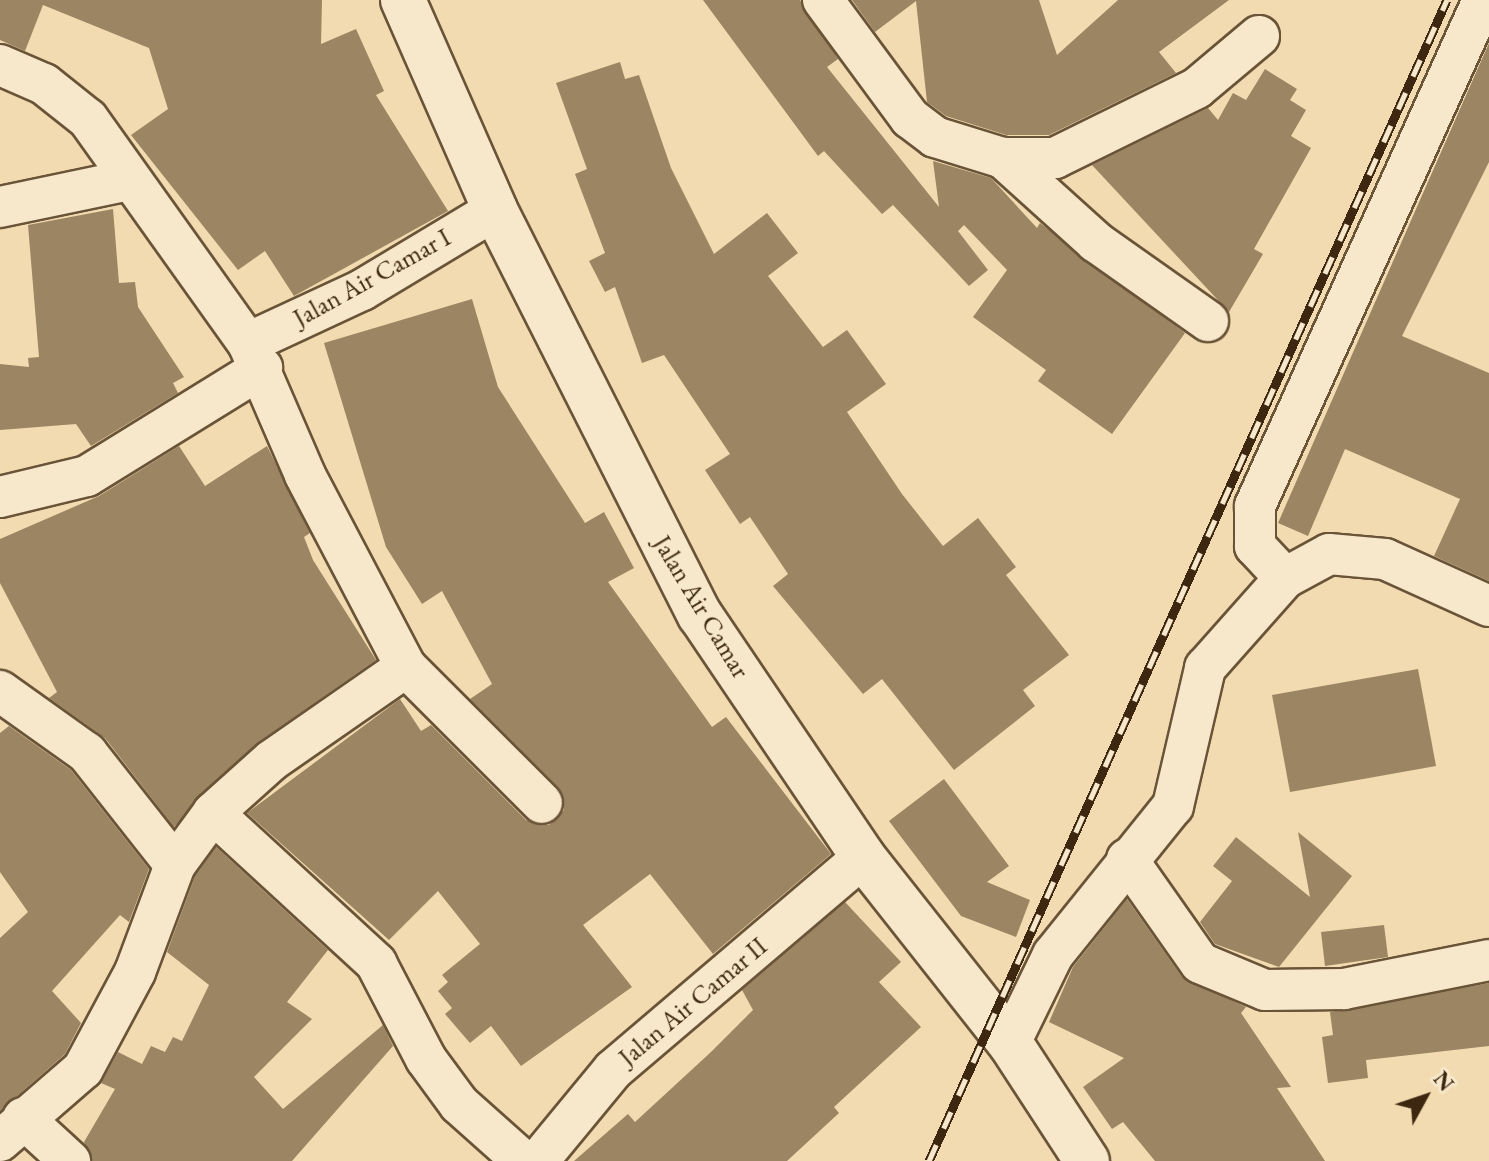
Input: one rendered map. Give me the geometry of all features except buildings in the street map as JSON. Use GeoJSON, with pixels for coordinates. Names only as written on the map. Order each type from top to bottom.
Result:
{"type":"FeatureCollection","features":[{"type":"Feature","properties":{"kind":"main road","name":"Jalan Air Camar"},"geometry":{"type":"LineString","coordinates":[[403,0],[495,210],[700,615],[863,857],[1010,1043],[1087,1161]]}},
{"type":"Feature","properties":{"kind":"street"},"geometry":{"type":"LineString","coordinates":[[823,0],[910,118],[935,137],[1003,158],[1055,158],[1197,88],[1259,36]]}},
{"type":"Feature","properties":{"kind":"street"},"geometry":{"type":"LineString","coordinates":[[1285,578],[1255,546],[1250,522],[1483,0]]}},
{"type":"Feature","properties":{"kind":"street"},"geometry":{"type":"LineString","coordinates":[[0,65],[44,84],[88,119],[255,356],[305,475],[406,667],[542,803]]}},
{"type":"Feature","properties":{"kind":"street"},"geometry":{"type":"LineString","coordinates":[[1003,158],[1077,226],[1208,321]]}},
{"type":"Feature","properties":{"kind":"street"},"geometry":{"type":"LineString","coordinates":[[0,207],[129,180]]}},
{"type":"Feature","properties":{"kind":"street","name":"Jalan Air Camar I"},"geometry":{"type":"LineString","coordinates":[[0,497],[87,476],[255,356],[495,210]]}},
{"type":"Feature","properties":{"kind":"street"},"geometry":{"type":"LineString","coordinates":[[1010,1043],[1053,955],[1127,859],[1173,806],[1193,698],[1205,668],[1285,578],[1329,554],[1385,559],[1489,606]]}},
{"type":"Feature","properties":{"kind":"street"},"geometry":{"type":"LineString","coordinates":[[70,1161],[12,1129],[83,1069],[135,972],[175,865],[213,813],[272,760],[406,667]]}},
{"type":"Feature","properties":{"kind":"street"},"geometry":{"type":"LineString","coordinates":[[0,691],[87,753],[175,865]]}},
{"type":"Feature","properties":{"kind":"street"},"geometry":{"type":"LineString","coordinates":[[213,813],[376,963],[459,1104],[523,1161]]}},
{"type":"Feature","properties":{"kind":"street","name":"Jalan Air Camar II"},"geometry":{"type":"LineString","coordinates":[[538,1161],[613,1070],[863,857]]}},
{"type":"Feature","properties":{"kind":"street"},"geometry":{"type":"LineString","coordinates":[[1127,859],[1200,963],[1265,990],[1344,989],[1489,960]]}},
{"type":"Feature","properties":{"kind":"railway"},"geometry":{"type":"LineString","coordinates":[[929,1161],[1447,0]]}}]}
